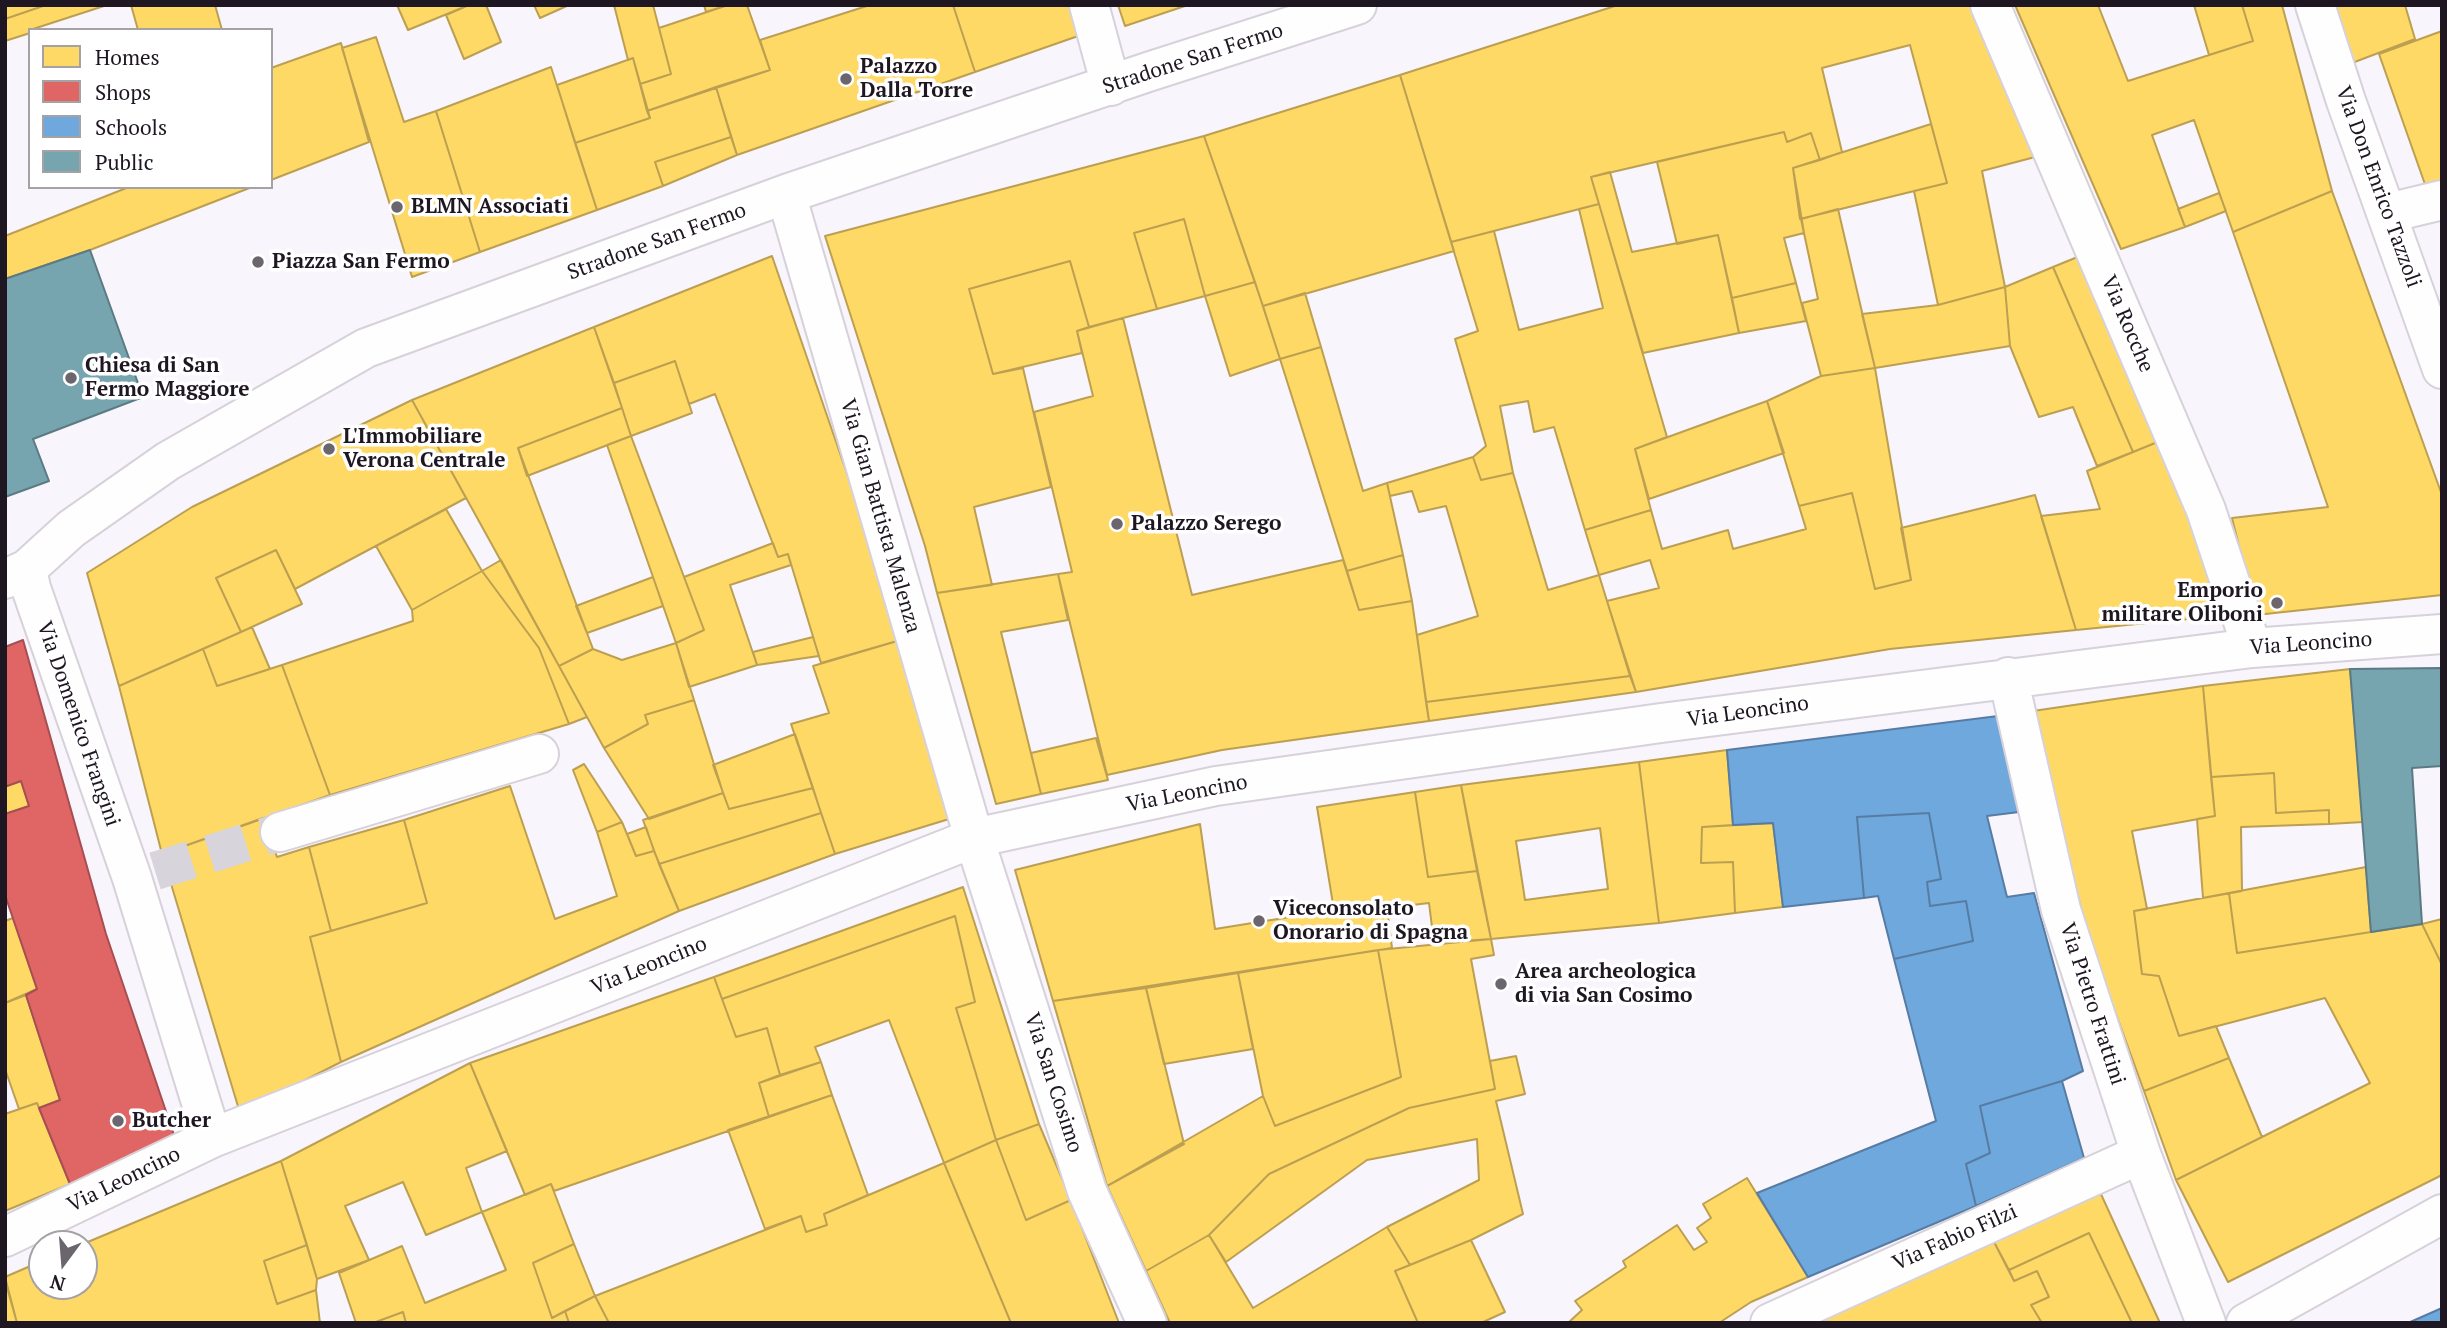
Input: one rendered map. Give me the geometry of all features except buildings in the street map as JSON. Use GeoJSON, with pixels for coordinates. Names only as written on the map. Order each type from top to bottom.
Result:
{"type":"FeatureCollection","features":[{"type":"Feature","properties":{"kind":"street"},"geometry":{"type":"LineString","coordinates":[[1089,5],[1111,86]]}},
{"type":"Feature","properties":{"kind":"street","name":"Stradone San Fermo"},"geometry":{"type":"LineString","coordinates":[[16,574],[71,528],[168,461],[366,348],[786,194],[1357,5]]}},
{"type":"Feature","properties":{"kind":"street","name":"Via Rocche"},"geometry":{"type":"LineString","coordinates":[[1990,5],[2206,510],[2252,648]]}},
{"type":"Feature","properties":{"kind":"street","name":"Via Don Enrico Tazzoli"},"geometry":{"type":"LineString","coordinates":[[2315,5],[2346,101],[2442,369]]}},
{"type":"Feature","properties":{"kind":"street","name":"Via Gian Battista Malenza"},"geometry":{"type":"LineString","coordinates":[[786,194],[974,838]]}},
{"type":"Feature","properties":{"kind":"street"},"geometry":{"type":"LineString","coordinates":[[2388,214],[2442,200]]}},
{"type":"Feature","properties":{"kind":"street","name":"Via Domenico Frangini"},"geometry":{"type":"LineString","coordinates":[[16,574],[34,598],[143,874],[212,1138]]}},
{"type":"Feature","properties":{"kind":"street","name":"Via Leoncino"},"geometry":{"type":"LineString","coordinates":[[5,1237],[212,1138],[974,838],[1216,786],[2008,677],[2252,648],[2442,634]]}},
{"type":"Feature","properties":{"kind":"street","name":"Via Pietro Frattini"},"geometry":{"type":"LineString","coordinates":[[2008,677],[2062,909],[2141,1154],[2206,1323]]}},
{"type":"Feature","properties":{"kind":"street"},"geometry":{"type":"LineString","coordinates":[[280,832],[538,754]]}},
{"type":"Feature","properties":{"kind":"street","name":"Via San Cosimo"},"geometry":{"type":"LineString","coordinates":[[974,838],[1087,1191],[1147,1323]]}},
{"type":"Feature","properties":{"kind":"street","name":"Via Fabio Filzi"},"geometry":{"type":"LineString","coordinates":[[1769,1323],[2141,1154]]}},
{"type":"Feature","properties":{"kind":"street"},"geometry":{"type":"LineString","coordinates":[[2246,1323],[2442,1214]]}},
{"type":"Feature","properties":{"kind":"tunnel"},"geometry":{"type":"LineString","coordinates":[[155,871],[280,832]]}},
{"type":"Feature","properties":{"kind":"place","name":"Palazzo Dalla Torre"},"geometry":{"type":"Point","coordinates":[846,79]}},
{"type":"Feature","properties":{"kind":"place","name":"BLMN Associati"},"geometry":{"type":"Point","coordinates":[397,207]}},
{"type":"Feature","properties":{"kind":"place","name":"Piazza San Fermo"},"geometry":{"type":"Point","coordinates":[258,262]}},
{"type":"Feature","properties":{"kind":"place","name":"Chiesa di San Fermo Maggiore"},"geometry":{"type":"Point","coordinates":[71,378]}},
{"type":"Feature","properties":{"kind":"place","name":"L'Immobiliare Verona Centrale"},"geometry":{"type":"Point","coordinates":[329,449]}},
{"type":"Feature","properties":{"kind":"place","name":"Palazzo Serego"},"geometry":{"type":"Point","coordinates":[1117,524]}},
{"type":"Feature","properties":{"kind":"place","name":"Emporio militare Oliboni"},"geometry":{"type":"Point","coordinates":[2277,603]}},
{"type":"Feature","properties":{"kind":"place","name":"Viceconsolato Onorario di Spagna"},"geometry":{"type":"Point","coordinates":[1259,921]}},
{"type":"Feature","properties":{"kind":"place","name":"Area archeologica di via San Cosimo"},"geometry":{"type":"Point","coordinates":[1501,984]}},
{"type":"Feature","properties":{"kind":"place","name":"Butcher"},"geometry":{"type":"Point","coordinates":[118,1121]}}]}
